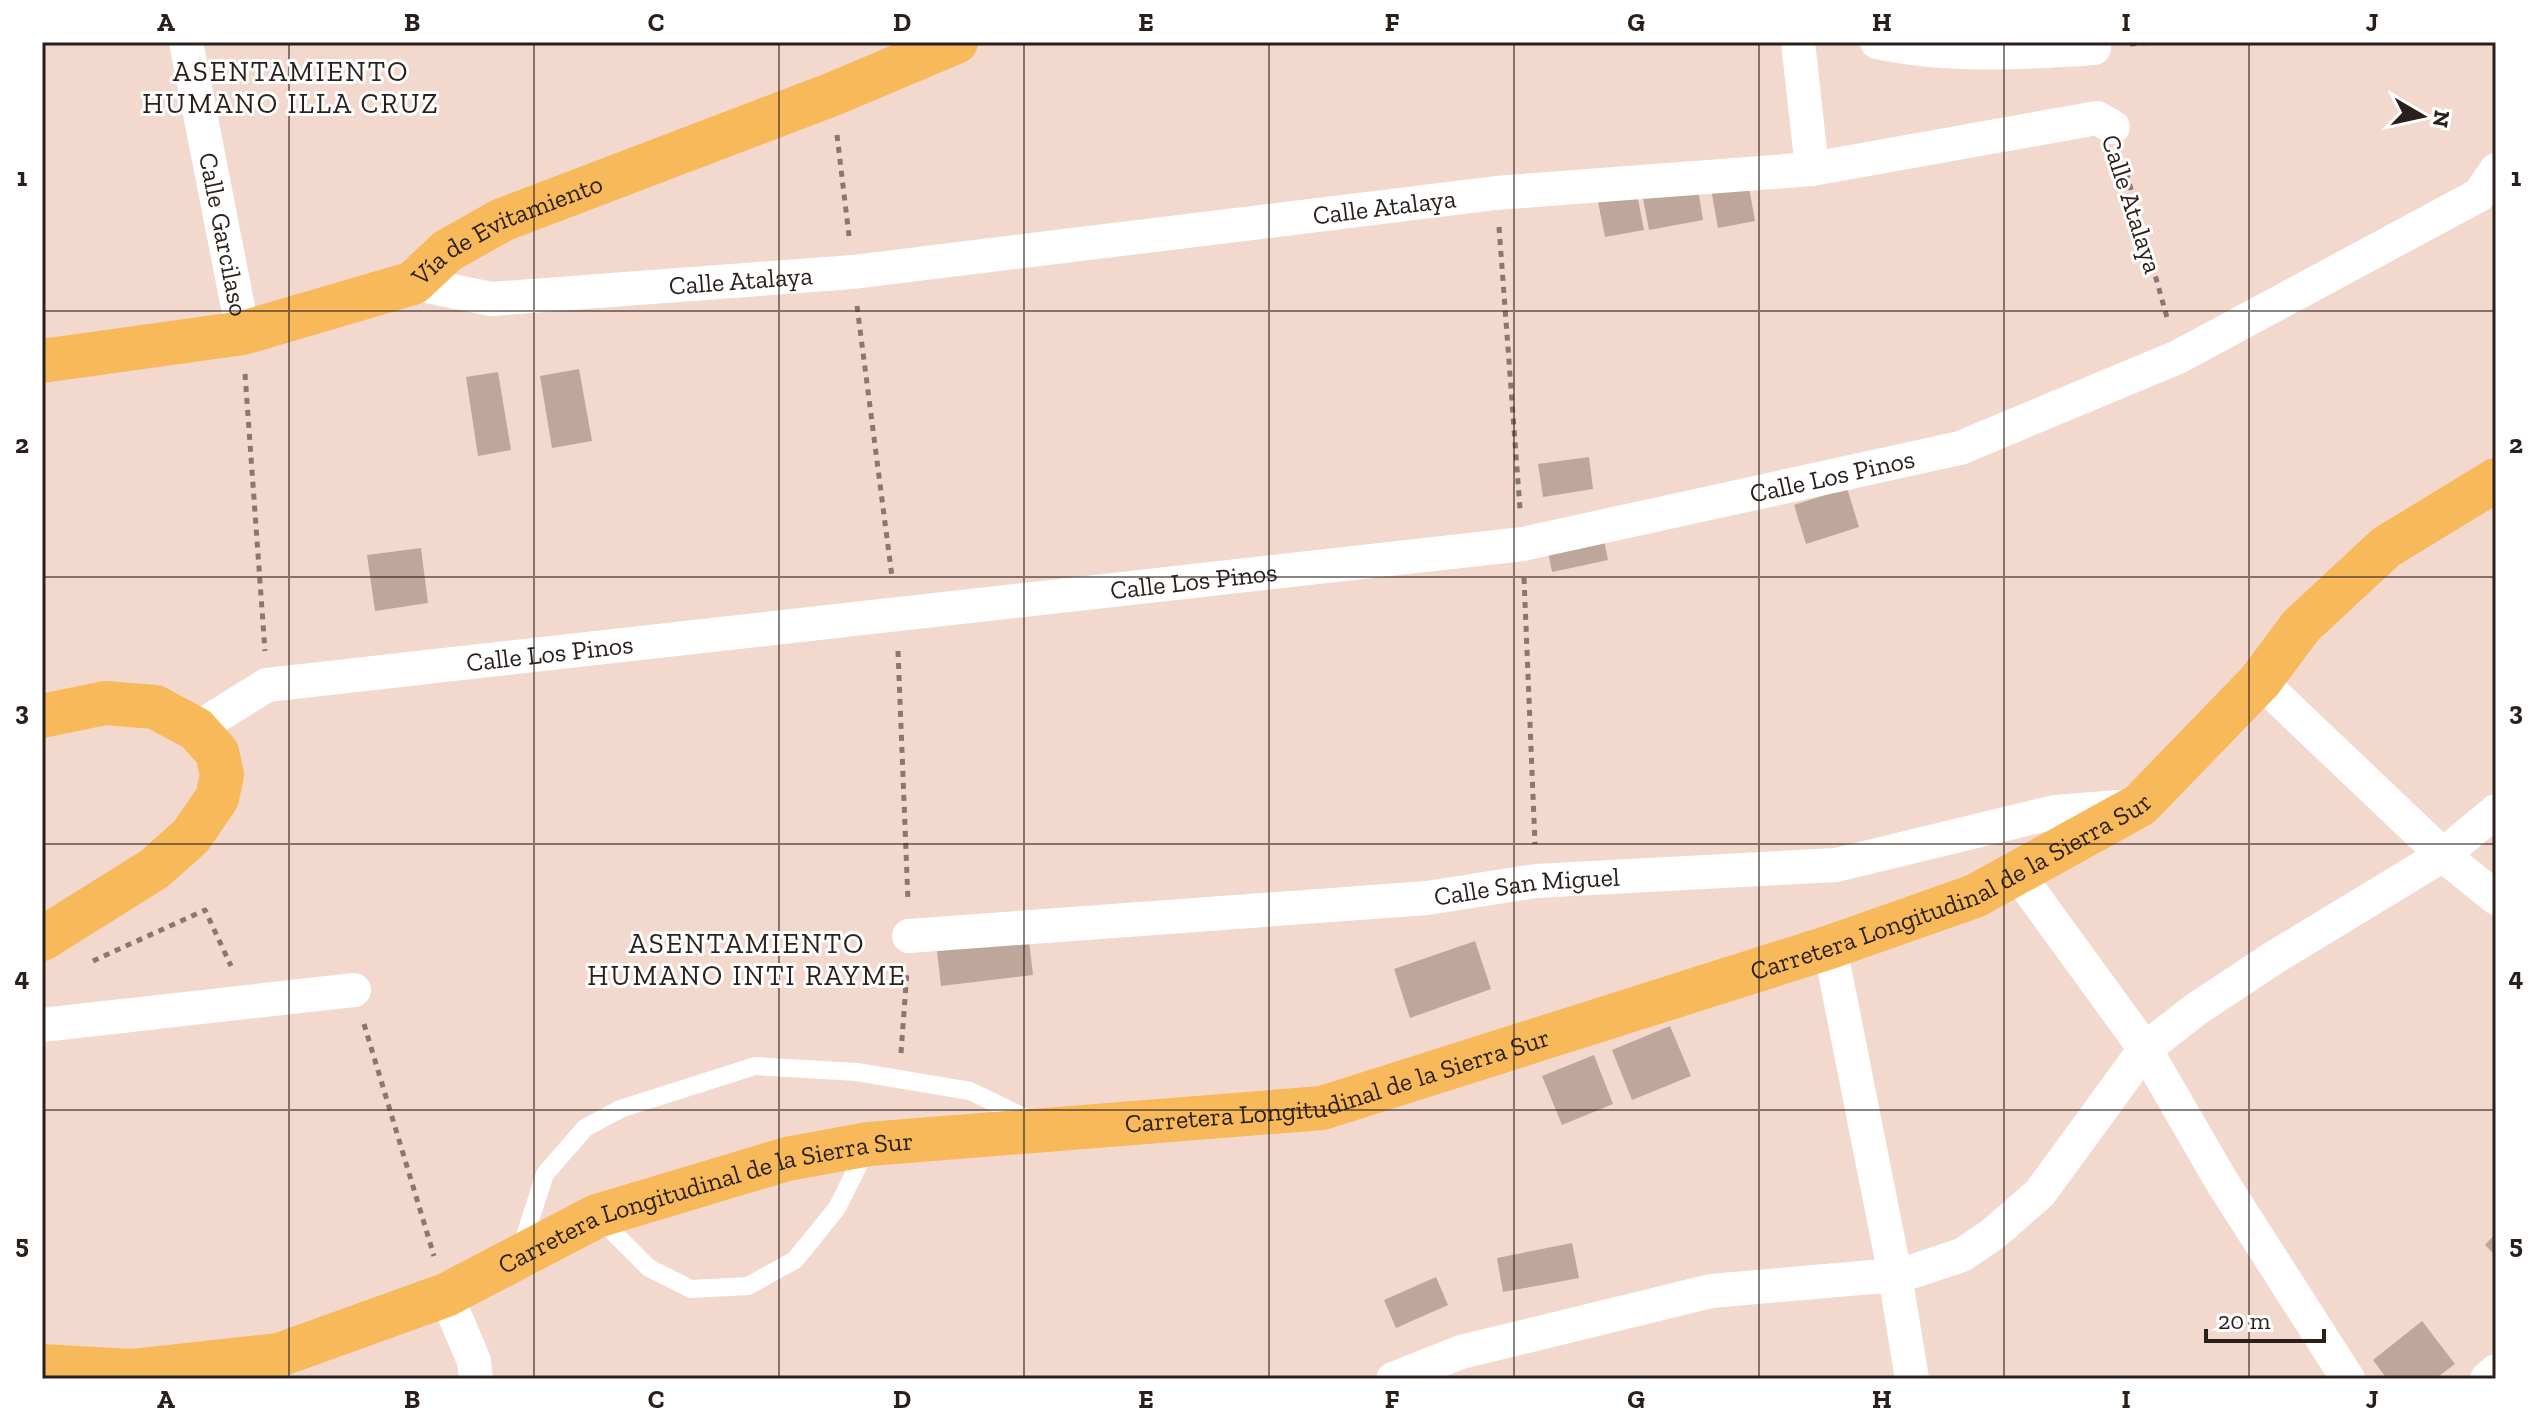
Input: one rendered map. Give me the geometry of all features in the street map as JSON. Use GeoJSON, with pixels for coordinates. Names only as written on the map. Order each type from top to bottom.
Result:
{"type":"FeatureCollection","features":[{"type":"Feature","properties":{"kind":"highway","name":"Vía de Evitamiento"},"geometry":{"type":"LineString","coordinates":[[42,361],[243,333],[413,283],[447,251],[502,220],[819,100],[956,42]]}},
{"type":"Feature","properties":{"kind":"highway","name":"Carretera Longitudinal de la Sierra Sur"},"geometry":{"type":"LineString","coordinates":[[42,1366],[131,1371],[279,1355],[446,1295],[597,1216],[787,1159],[869,1144],[1322,1108],[1830,947],[1975,896],[2140,805],[2260,681],[2301,626],[2386,547],[2496,480]]}},
{"type":"Feature","properties":{"kind":"highway"},"geometry":{"type":"LineString","coordinates":[[42,716],[105,703],[155,707],[196,729],[217,752],[222,775],[217,798],[191,836],[154,869],[42,939]]}},
{"type":"Feature","properties":{"kind":"street","name":"Calle Garcilaso"},"geometry":{"type":"LineString","coordinates":[[186,42],[243,333]]}},
{"type":"Feature","properties":{"kind":"street"},"geometry":{"type":"LineString","coordinates":[[1798,42],[1812,169]]}},
{"type":"Feature","properties":{"kind":"street"},"geometry":{"type":"LineString","coordinates":[[1877,42],[1951,52],[2016,53],[2094,48]]}},
{"type":"Feature","properties":{"kind":"street","name":"Calle Atalaya"},"geometry":{"type":"LineString","coordinates":[[413,283],[491,299],[853,272],[1496,193],[1812,169],[2097,118],[2113,127]]}},
{"type":"Feature","properties":{"kind":"street","name":"Calle Los Pinos"},"geometry":{"type":"LineString","coordinates":[[196,729],[267,685],[1523,544],[1960,448],[2178,357],[2479,195],[2496,170]]}},
{"type":"Feature","properties":{"kind":"street"},"geometry":{"type":"LineString","coordinates":[[2260,681],[2443,855],[2496,898]]}},
{"type":"Feature","properties":{"kind":"street","name":"Calle San Miguel"},"geometry":{"type":"LineString","coordinates":[[909,936],[1427,898],[1536,881],[1836,865],[2055,812],[2140,805]]}},
{"type":"Feature","properties":{"kind":"street"},"geometry":{"type":"LineString","coordinates":[[1393,1379],[1461,1352],[1711,1291],[1895,1275],[1962,1255],[1993,1234],[2040,1193],[2145,1049],[2235,983],[2443,855],[2496,811]]}},
{"type":"Feature","properties":{"kind":"street"},"geometry":{"type":"LineString","coordinates":[[2017,873],[2145,1049],[2222,1182],[2348,1379]]}},
{"type":"Feature","properties":{"kind":"street"},"geometry":{"type":"LineString","coordinates":[[1830,947],[1895,1275],[1912,1379]]}},
{"type":"Feature","properties":{"kind":"street"},"geometry":{"type":"LineString","coordinates":[[42,1025],[354,990]]}},
{"type":"Feature","properties":{"kind":"street"},"geometry":{"type":"LineString","coordinates":[[446,1295],[474,1361],[476,1379]]}},
{"type":"Feature","properties":{"kind":"street"},"geometry":{"type":"LineString","coordinates":[[2487,1379],[2496,1371]]}},
{"type":"Feature","properties":{"kind":"lane"},"geometry":{"type":"LineString","coordinates":[[518,1257],[545,1174],[585,1128],[620,1109],[755,1066],[857,1072],[970,1091],[1050,1130]]}},
{"type":"Feature","properties":{"kind":"lane"},"geometry":{"type":"LineString","coordinates":[[597,1216],[649,1268],[691,1289],[748,1286],[795,1260],[837,1208],[869,1144]]}},
{"type":"Feature","properties":{"kind":"path","name":"Calle Atalaya"},"geometry":{"type":"LineString","coordinates":[[2113,127],[2178,357]]}},
{"type":"Feature","properties":{"kind":"path"},"geometry":{"type":"LineString","coordinates":[[243,333],[267,685]]}},
{"type":"Feature","properties":{"kind":"path"},"geometry":{"type":"LineString","coordinates":[[83,965],[205,910],[247,1000]]}},
{"type":"Feature","properties":{"kind":"path"},"geometry":{"type":"LineString","coordinates":[[354,990],[446,1295]]}},
{"type":"Feature","properties":{"kind":"building"},"geometry":{"type":"Polygon","coordinates":[[[1748,182],[1755,221],[1718,228],[1711,189],[1748,182]]]}},
{"type":"Feature","properties":{"kind":"building"},"geometry":{"type":"Polygon","coordinates":[[[1697,183],[1703,220],[1649,230],[1642,193],[1697,183]]]}},
{"type":"Feature","properties":{"kind":"building"},"geometry":{"type":"Polygon","coordinates":[[[1637,194],[1644,230],[1605,237],[1598,202],[1637,194]]]}},
{"type":"Feature","properties":{"kind":"building"},"geometry":{"type":"Polygon","coordinates":[[[579,369],[592,441],[552,448],[540,376],[579,369]]]}},
{"type":"Feature","properties":{"kind":"building"},"geometry":{"type":"Polygon","coordinates":[[[498,372],[511,450],[478,456],[466,377],[498,372]]]}},
{"type":"Feature","properties":{"kind":"building"},"geometry":{"type":"Polygon","coordinates":[[[1589,457],[1593,489],[1543,497],[1538,464],[1589,457]]]}},
{"type":"Feature","properties":{"kind":"building"},"geometry":{"type":"Polygon","coordinates":[[[1847,488],[1859,527],[1806,544],[1794,505],[1847,488]]]}},
{"type":"Feature","properties":{"kind":"building"},"geometry":{"type":"Polygon","coordinates":[[[1603,535],[1608,560],[1552,572],[1547,547],[1603,535]]]}},
{"type":"Feature","properties":{"kind":"building"},"geometry":{"type":"Polygon","coordinates":[[[421,548],[428,603],[375,611],[367,555],[421,548]]]}},
{"type":"Feature","properties":{"kind":"building"},"geometry":{"type":"Polygon","coordinates":[[[1029,940],[1033,975],[941,986],[937,951],[1029,940]]]}},
{"type":"Feature","properties":{"kind":"building"},"geometry":{"type":"Polygon","coordinates":[[[1475,941],[1491,989],[1410,1018],[1394,969],[1475,941]]]}},
{"type":"Feature","properties":{"kind":"building"},"geometry":{"type":"Polygon","coordinates":[[[1670,1026],[1691,1076],[1632,1100],[1612,1050],[1670,1026]]]}},
{"type":"Feature","properties":{"kind":"building"},"geometry":{"type":"Polygon","coordinates":[[[1594,1055],[1613,1104],[1562,1125],[1542,1076],[1594,1055]]]}},
{"type":"Feature","properties":{"kind":"building"},"geometry":{"type":"Polygon","coordinates":[[[2496,1233],[2496,1256],[2485,1245],[2496,1233]]]}},
{"type":"Feature","properties":{"kind":"building"},"geometry":{"type":"Polygon","coordinates":[[[1572,1243],[1579,1278],[1503,1292],[1497,1258],[1572,1243]]]}},
{"type":"Feature","properties":{"kind":"building"},"geometry":{"type":"Polygon","coordinates":[[[1436,1277],[1448,1305],[1396,1328],[1384,1300],[1436,1277]]]}},
{"type":"Feature","properties":{"kind":"building"},"geometry":{"type":"Polygon","coordinates":[[[2422,1321],[2455,1364],[2435,1379],[2387,1379],[2373,1360],[2422,1321]]]}},
{"type":"Feature","properties":{"kind":"district","name":"ASENTAMIENTO HUMANO ILLA CRUZ"},"geometry":{"type":"Point","coordinates":[291,87]}},
{"type":"Feature","properties":{"kind":"district","name":"ASENTAMIENTO HUMANO INTI RAYME"},"geometry":{"type":"Point","coordinates":[747,959]}}]}
